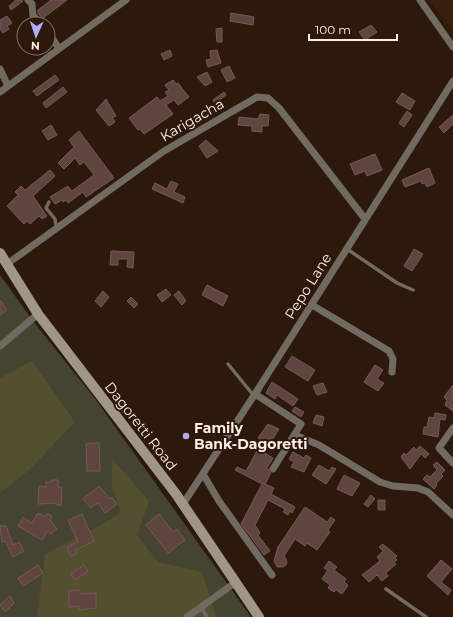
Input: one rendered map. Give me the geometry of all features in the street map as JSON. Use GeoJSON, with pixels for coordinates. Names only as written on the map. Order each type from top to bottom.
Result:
{"type":"FeatureCollection","features":[{"type":"Feature","properties":{"kind":"main road","name":"Dagoretti Road"},"geometry":{"type":"LineString","coordinates":[[0,253],[38,314],[183,504],[259,617]]}},
{"type":"Feature","properties":{"kind":"street"},"geometry":{"type":"LineString","coordinates":[[28,0],[32,4],[33,16]]}},
{"type":"Feature","properties":{"kind":"street"},"geometry":{"type":"LineString","coordinates":[[420,0],[453,47]]}},
{"type":"Feature","properties":{"kind":"street"},"geometry":{"type":"LineString","coordinates":[[0,92],[121,1]]}},
{"type":"Feature","properties":{"kind":"street"},"geometry":{"type":"LineString","coordinates":[[56,44],[59,49]]}},
{"type":"Feature","properties":{"kind":"street"},"geometry":{"type":"LineString","coordinates":[[0,69],[8,86]]}},
{"type":"Feature","properties":{"kind":"street","name":"Pepo Lane"},"geometry":{"type":"LineString","coordinates":[[183,504],[255,395],[453,81]]}},
{"type":"Feature","properties":{"kind":"street","name":"Karigacha"},"geometry":{"type":"LineString","coordinates":[[7,264],[164,151],[257,97],[268,98],[279,108],[365,219]]}},
{"type":"Feature","properties":{"kind":"street"},"geometry":{"type":"LineString","coordinates":[[312,305],[389,352],[393,359],[392,372]]}},
{"type":"Feature","properties":{"kind":"street"},"geometry":{"type":"LineString","coordinates":[[0,346],[38,314]]}},
{"type":"Feature","properties":{"kind":"street"},"geometry":{"type":"LineString","coordinates":[[255,395],[299,423],[301,426],[273,469]]}},
{"type":"Feature","properties":{"kind":"street"},"geometry":{"type":"LineString","coordinates":[[453,428],[439,448],[453,463]]}},
{"type":"Feature","properties":{"kind":"street"},"geometry":{"type":"LineString","coordinates":[[295,435],[319,445],[380,482],[393,486],[418,488],[428,492],[453,515]]}},
{"type":"Feature","properties":{"kind":"street"},"geometry":{"type":"LineString","coordinates":[[203,474],[219,502],[272,574]]}},
{"type":"Feature","properties":{"kind":"street"},"geometry":{"type":"LineString","coordinates":[[189,616],[236,582]]}},
{"type":"Feature","properties":{"kind":"lane"},"geometry":{"type":"LineString","coordinates":[[49,202],[46,208],[54,219],[56,228]]}},
{"type":"Feature","properties":{"kind":"lane"},"geometry":{"type":"LineString","coordinates":[[347,249],[397,283],[413,290]]}},
{"type":"Feature","properties":{"kind":"lane"},"geometry":{"type":"LineString","coordinates":[[228,364],[255,395]]}},
{"type":"Feature","properties":{"kind":"lane"},"geometry":{"type":"LineString","coordinates":[[386,589],[426,617]]}},
{"type":"Feature","properties":{"kind":"lane"},"geometry":{"type":"LineString","coordinates":[[201,607],[207,617]]}},
{"type":"Feature","properties":{"kind":"shaded area"},"geometry":{"type":"Polygon","coordinates":[[[428,0],[453,0],[453,30],[428,0]]]}},
{"type":"Feature","properties":{"kind":"shaded area"},"geometry":{"type":"Polygon","coordinates":[[[0,275],[33,321],[96,400],[251,617],[0,617],[0,275]]]}},
{"type":"Feature","properties":{"kind":"shaded area"},"geometry":{"type":"Polygon","coordinates":[[[32,361],[75,422],[29,470],[0,493],[0,378],[32,361]]]}},
{"type":"Feature","properties":{"kind":"shaded area"},"geometry":{"type":"Polygon","coordinates":[[[112,459],[149,501],[137,535],[158,562],[202,572],[216,617],[37,617],[45,554],[101,525],[121,512],[112,487],[112,459]]]}},
{"type":"Feature","properties":{"kind":"building"},"geometry":{"type":"Polygon","coordinates":[[[16,0],[23,1],[11,10],[9,6],[16,0]]]}},
{"type":"Feature","properties":{"kind":"building"},"geometry":{"type":"Polygon","coordinates":[[[51,0],[67,0],[46,16],[40,16],[38,14],[38,10],[51,0]]]}},
{"type":"Feature","properties":{"kind":"building"},"geometry":{"type":"Polygon","coordinates":[[[231,13],[254,17],[253,25],[230,21],[231,13]]]}},
{"type":"Feature","properties":{"kind":"building"},"geometry":{"type":"Polygon","coordinates":[[[7,16],[12,23],[7,26],[9,29],[3,33],[0,29],[0,20],[7,16]]]}},
{"type":"Feature","properties":{"kind":"building"},"geometry":{"type":"Polygon","coordinates":[[[371,25],[377,32],[365,40],[359,32],[371,25]]]}},
{"type":"Feature","properties":{"kind":"building"},"geometry":{"type":"Polygon","coordinates":[[[222,28],[222,42],[217,42],[216,29],[222,28]]]}},
{"type":"Feature","properties":{"kind":"building"},"geometry":{"type":"Polygon","coordinates":[[[170,50],[172,56],[164,60],[161,54],[170,50]]]}},
{"type":"Feature","properties":{"kind":"building"},"geometry":{"type":"Polygon","coordinates":[[[217,50],[221,63],[208,67],[206,60],[211,59],[210,51],[217,50]]]}},
{"type":"Feature","properties":{"kind":"building"},"geometry":{"type":"Polygon","coordinates":[[[229,66],[235,78],[227,82],[221,70],[229,66]]]}},
{"type":"Feature","properties":{"kind":"building"},"geometry":{"type":"Polygon","coordinates":[[[207,72],[212,82],[205,86],[197,77],[207,72]]]}},
{"type":"Feature","properties":{"kind":"building"},"geometry":{"type":"Polygon","coordinates":[[[55,75],[59,80],[37,96],[33,91],[55,75]]]}},
{"type":"Feature","properties":{"kind":"building"},"geometry":{"type":"Polygon","coordinates":[[[173,80],[176,84],[178,83],[189,97],[178,105],[174,100],[166,105],[173,114],[144,134],[140,129],[138,130],[129,118],[157,97],[160,101],[168,96],[165,92],[169,90],[165,85],[173,80]]]}},
{"type":"Feature","properties":{"kind":"building"},"geometry":{"type":"Polygon","coordinates":[[[63,87],[67,92],[46,108],[43,103],[63,87]]]}},
{"type":"Feature","properties":{"kind":"building"},"geometry":{"type":"Polygon","coordinates":[[[224,92],[226,95],[215,103],[213,100],[224,92]]]}},
{"type":"Feature","properties":{"kind":"building"},"geometry":{"type":"Polygon","coordinates":[[[402,93],[415,101],[410,110],[396,102],[402,93]]]}},
{"type":"Feature","properties":{"kind":"building"},"geometry":{"type":"Polygon","coordinates":[[[106,99],[116,116],[112,118],[115,122],[109,126],[96,110],[106,99]]]}},
{"type":"Feature","properties":{"kind":"building"},"geometry":{"type":"Polygon","coordinates":[[[407,111],[412,115],[404,127],[399,123],[407,111]]]}},
{"type":"Feature","properties":{"kind":"building"},"geometry":{"type":"Polygon","coordinates":[[[260,114],[269,115],[268,126],[262,126],[262,132],[252,131],[252,126],[238,125],[239,117],[258,119],[260,114]]]}},
{"type":"Feature","properties":{"kind":"building"},"geometry":{"type":"Polygon","coordinates":[[[453,115],[453,124],[444,133],[439,127],[453,115]]]}},
{"type":"Feature","properties":{"kind":"building"},"geometry":{"type":"Polygon","coordinates":[[[51,125],[57,135],[48,140],[42,131],[51,125]]]}},
{"type":"Feature","properties":{"kind":"building"},"geometry":{"type":"Polygon","coordinates":[[[79,131],[114,178],[86,197],[83,192],[68,203],[66,200],[63,202],[62,200],[55,204],[50,197],[68,186],[72,191],[94,175],[84,162],[80,165],[75,158],[64,169],[58,163],[74,147],[69,140],[79,131]]]}},
{"type":"Feature","properties":{"kind":"building"},"geometry":{"type":"Polygon","coordinates":[[[206,140],[218,151],[207,158],[199,146],[206,140]]]}},
{"type":"Feature","properties":{"kind":"building"},"geometry":{"type":"Polygon","coordinates":[[[375,154],[382,170],[367,176],[365,171],[355,175],[350,164],[375,154]]]}},
{"type":"Feature","properties":{"kind":"building"},"geometry":{"type":"Polygon","coordinates":[[[429,168],[435,183],[427,187],[425,183],[422,184],[421,181],[405,187],[402,180],[429,168]]]}},
{"type":"Feature","properties":{"kind":"building"},"geometry":{"type":"Polygon","coordinates":[[[50,170],[55,176],[33,196],[47,216],[42,219],[39,216],[30,224],[27,221],[24,224],[7,206],[18,195],[15,192],[21,186],[25,190],[50,170]]]}},
{"type":"Feature","properties":{"kind":"building"},"geometry":{"type":"Polygon","coordinates":[[[171,181],[178,184],[174,192],[185,197],[183,203],[152,189],[155,183],[167,189],[171,181]]]}},
{"type":"Feature","properties":{"kind":"building"},"geometry":{"type":"Polygon","coordinates":[[[414,249],[423,254],[412,271],[404,266],[414,249]]]}},
{"type":"Feature","properties":{"kind":"building"},"geometry":{"type":"Polygon","coordinates":[[[111,251],[134,252],[133,268],[127,267],[128,259],[118,259],[118,265],[110,265],[111,251]]]}},
{"type":"Feature","properties":{"kind":"building"},"geometry":{"type":"Polygon","coordinates":[[[207,285],[228,296],[223,306],[202,295],[207,285]]]}},
{"type":"Feature","properties":{"kind":"building"},"geometry":{"type":"Polygon","coordinates":[[[166,289],[171,295],[162,302],[157,295],[166,289]]]}},
{"type":"Feature","properties":{"kind":"building"},"geometry":{"type":"Polygon","coordinates":[[[103,291],[109,297],[101,307],[95,301],[103,291]]]}},
{"type":"Feature","properties":{"kind":"building"},"geometry":{"type":"Polygon","coordinates":[[[179,291],[186,301],[182,305],[174,295],[179,291]]]}},
{"type":"Feature","properties":{"kind":"building"},"geometry":{"type":"Polygon","coordinates":[[[131,297],[138,304],[134,308],[127,301],[131,297]]]}},
{"type":"Feature","properties":{"kind":"building"},"geometry":{"type":"Polygon","coordinates":[[[0,300],[7,310],[0,315],[0,300]]]}},
{"type":"Feature","properties":{"kind":"building"},"geometry":{"type":"Polygon","coordinates":[[[292,356],[315,370],[308,381],[285,367],[292,356]]]}},
{"type":"Feature","properties":{"kind":"building"},"geometry":{"type":"Polygon","coordinates":[[[375,365],[383,370],[377,379],[384,383],[378,391],[364,382],[375,365]]]}},
{"type":"Feature","properties":{"kind":"building"},"geometry":{"type":"Polygon","coordinates":[[[272,382],[298,399],[293,406],[277,395],[275,399],[266,393],[272,382]]]}},
{"type":"Feature","properties":{"kind":"building"},"geometry":{"type":"Polygon","coordinates":[[[323,383],[327,392],[317,395],[313,386],[323,383]]]}},
{"type":"Feature","properties":{"kind":"building"},"geometry":{"type":"Polygon","coordinates":[[[453,385],[453,400],[451,403],[453,405],[453,411],[445,405],[447,400],[444,397],[453,385]]]}},
{"type":"Feature","properties":{"kind":"building"},"geometry":{"type":"Polygon","coordinates":[[[295,407],[304,412],[301,417],[292,411],[295,407]]]}},
{"type":"Feature","properties":{"kind":"building"},"geometry":{"type":"Polygon","coordinates":[[[435,413],[446,415],[445,420],[440,419],[438,437],[423,434],[424,427],[427,427],[429,417],[434,418],[435,413]]]}},
{"type":"Feature","properties":{"kind":"building"},"geometry":{"type":"Polygon","coordinates":[[[316,415],[324,417],[322,426],[313,423],[316,415]]]}},
{"type":"Feature","properties":{"kind":"building"},"geometry":{"type":"Polygon","coordinates":[[[268,424],[279,429],[272,440],[276,443],[273,448],[258,438],[268,424]]]}},
{"type":"Feature","properties":{"kind":"building"},"geometry":{"type":"Polygon","coordinates":[[[99,443],[100,471],[87,471],[86,444],[99,443]]]}},
{"type":"Feature","properties":{"kind":"building"},"geometry":{"type":"Polygon","coordinates":[[[420,446],[429,454],[425,458],[421,454],[410,469],[401,457],[404,453],[406,455],[414,447],[416,450],[420,446]]]}},
{"type":"Feature","properties":{"kind":"building"},"geometry":{"type":"Polygon","coordinates":[[[258,449],[273,458],[267,468],[271,473],[265,484],[274,488],[271,494],[295,507],[292,513],[290,511],[288,515],[283,512],[285,509],[268,500],[255,525],[260,533],[258,535],[270,551],[264,555],[241,524],[262,484],[235,470],[237,467],[246,471],[258,449]]]}},
{"type":"Feature","properties":{"kind":"building"},"geometry":{"type":"Polygon","coordinates":[[[293,452],[304,458],[306,455],[311,458],[304,472],[291,467],[294,462],[289,459],[293,452]]]}},
{"type":"Feature","properties":{"kind":"building"},"geometry":{"type":"Polygon","coordinates":[[[437,462],[445,470],[441,474],[443,476],[436,484],[437,485],[434,489],[423,479],[427,475],[430,477],[437,470],[433,465],[437,462]]]}},
{"type":"Feature","properties":{"kind":"building"},"geometry":{"type":"Polygon","coordinates":[[[319,465],[329,471],[332,467],[336,469],[326,484],[312,475],[319,465]]]}},
{"type":"Feature","properties":{"kind":"building"},"geometry":{"type":"Polygon","coordinates":[[[344,475],[360,483],[352,496],[337,489],[344,475]]]}},
{"type":"Feature","properties":{"kind":"building"},"geometry":{"type":"Polygon","coordinates":[[[51,480],[58,480],[58,487],[62,487],[61,505],[56,505],[56,503],[38,504],[39,486],[46,487],[46,482],[51,482],[51,480]]]}},
{"type":"Feature","properties":{"kind":"building"},"geometry":{"type":"Polygon","coordinates":[[[99,486],[110,499],[112,497],[117,504],[105,513],[98,503],[91,508],[83,499],[99,486]]]}},
{"type":"Feature","properties":{"kind":"building"},"geometry":{"type":"Polygon","coordinates":[[[371,495],[375,499],[368,507],[364,504],[371,495]]]}},
{"type":"Feature","properties":{"kind":"building"},"geometry":{"type":"Polygon","coordinates":[[[378,500],[385,500],[385,510],[378,510],[378,500]]]}},
{"type":"Feature","properties":{"kind":"building"},"geometry":{"type":"Polygon","coordinates":[[[305,507],[327,522],[331,517],[335,520],[328,530],[330,532],[317,550],[307,543],[305,546],[295,539],[284,556],[287,561],[286,565],[283,567],[277,567],[274,561],[278,547],[305,507]]]}},
{"type":"Feature","properties":{"kind":"building"},"geometry":{"type":"Polygon","coordinates":[[[38,513],[45,517],[48,513],[52,516],[50,520],[57,529],[51,534],[48,531],[42,540],[18,526],[23,517],[32,523],[38,513]]]}},
{"type":"Feature","properties":{"kind":"building"},"geometry":{"type":"Polygon","coordinates":[[[82,514],[94,541],[75,550],[77,553],[71,556],[67,547],[78,542],[68,520],[82,514]]]}},
{"type":"Feature","properties":{"kind":"building"},"geometry":{"type":"Polygon","coordinates":[[[159,514],[173,532],[177,529],[185,540],[168,553],[146,525],[159,514]]]}},
{"type":"Feature","properties":{"kind":"building"},"geometry":{"type":"Polygon","coordinates":[[[0,526],[6,526],[13,545],[19,542],[24,551],[13,557],[5,541],[2,542],[0,526]]]}},
{"type":"Feature","properties":{"kind":"building"},"geometry":{"type":"Polygon","coordinates":[[[383,544],[397,556],[395,558],[397,560],[394,562],[396,564],[386,573],[388,576],[382,581],[377,575],[369,582],[362,575],[380,561],[377,557],[383,551],[379,547],[383,544]]]}},
{"type":"Feature","properties":{"kind":"building"},"geometry":{"type":"Polygon","coordinates":[[[441,560],[452,569],[441,582],[451,590],[448,595],[427,576],[441,560]]]}},
{"type":"Feature","properties":{"kind":"building"},"geometry":{"type":"Polygon","coordinates":[[[329,561],[337,567],[334,570],[346,579],[344,582],[348,585],[342,594],[336,590],[334,592],[328,588],[330,585],[322,579],[328,570],[324,568],[329,561]]]}},
{"type":"Feature","properties":{"kind":"building"},"geometry":{"type":"Polygon","coordinates":[[[38,565],[43,573],[23,586],[18,578],[38,565]]]}},
{"type":"Feature","properties":{"kind":"building"},"geometry":{"type":"Polygon","coordinates":[[[84,565],[88,571],[75,580],[71,574],[84,565]]]}},
{"type":"Feature","properties":{"kind":"building"},"geometry":{"type":"Polygon","coordinates":[[[80,590],[80,594],[96,593],[96,608],[79,610],[79,606],[69,607],[69,591],[80,590]]]}},
{"type":"Feature","properties":{"kind":"building"},"geometry":{"type":"Polygon","coordinates":[[[10,596],[14,603],[5,612],[0,605],[10,596]]]}},
{"type":"Feature","properties":{"kind":"place","name":"Family Bank-Dagoretti"},"geometry":{"type":"Point","coordinates":[186,436]}}]}
